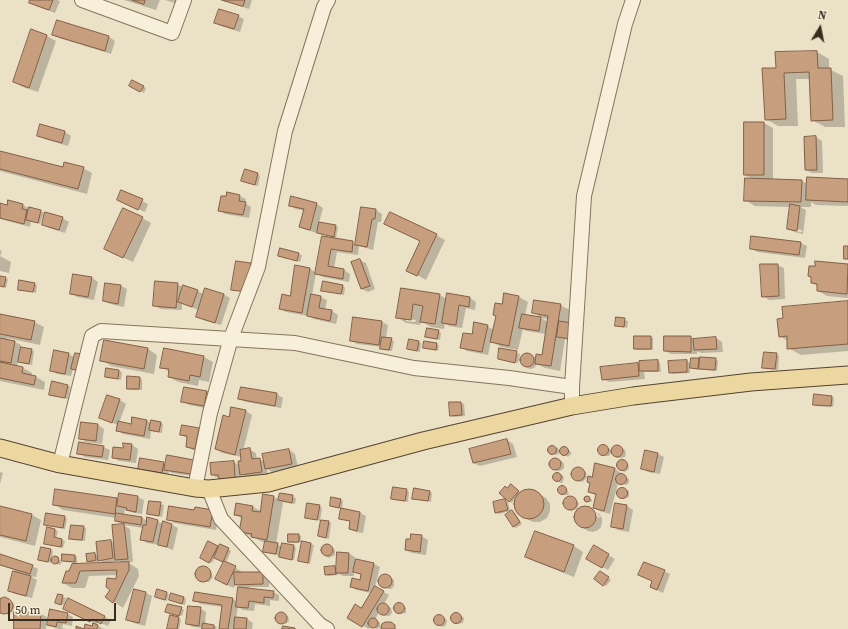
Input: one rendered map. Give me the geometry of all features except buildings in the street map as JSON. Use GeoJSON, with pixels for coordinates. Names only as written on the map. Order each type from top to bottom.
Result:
{"type":"FeatureCollection","features":[{"type":"Feature","properties":{"kind":"main road"},"geometry":{"type":"LineString","coordinates":[[0,448],[60,464],[202,488],[268,483],[423,441],[572,406],[633,396],[751,382],[848,375]]}},
{"type":"Feature","properties":{"kind":"street"},"geometry":{"type":"LineString","coordinates":[[82,0],[172,32],[184,0]]}},
{"type":"Feature","properties":{"kind":"street"},"geometry":{"type":"LineString","coordinates":[[327,629],[320,625],[221,519],[202,488],[210,413],[231,338],[258,267],[285,130],[324,8],[328,0]]}},
{"type":"Feature","properties":{"kind":"street"},"geometry":{"type":"LineString","coordinates":[[572,406],[584,196],[625,24],[634,0]]}},
{"type":"Feature","properties":{"kind":"street"},"geometry":{"type":"LineString","coordinates":[[60,464],[92,336],[101,331],[295,343],[414,368],[509,378],[572,387]]}}]}
